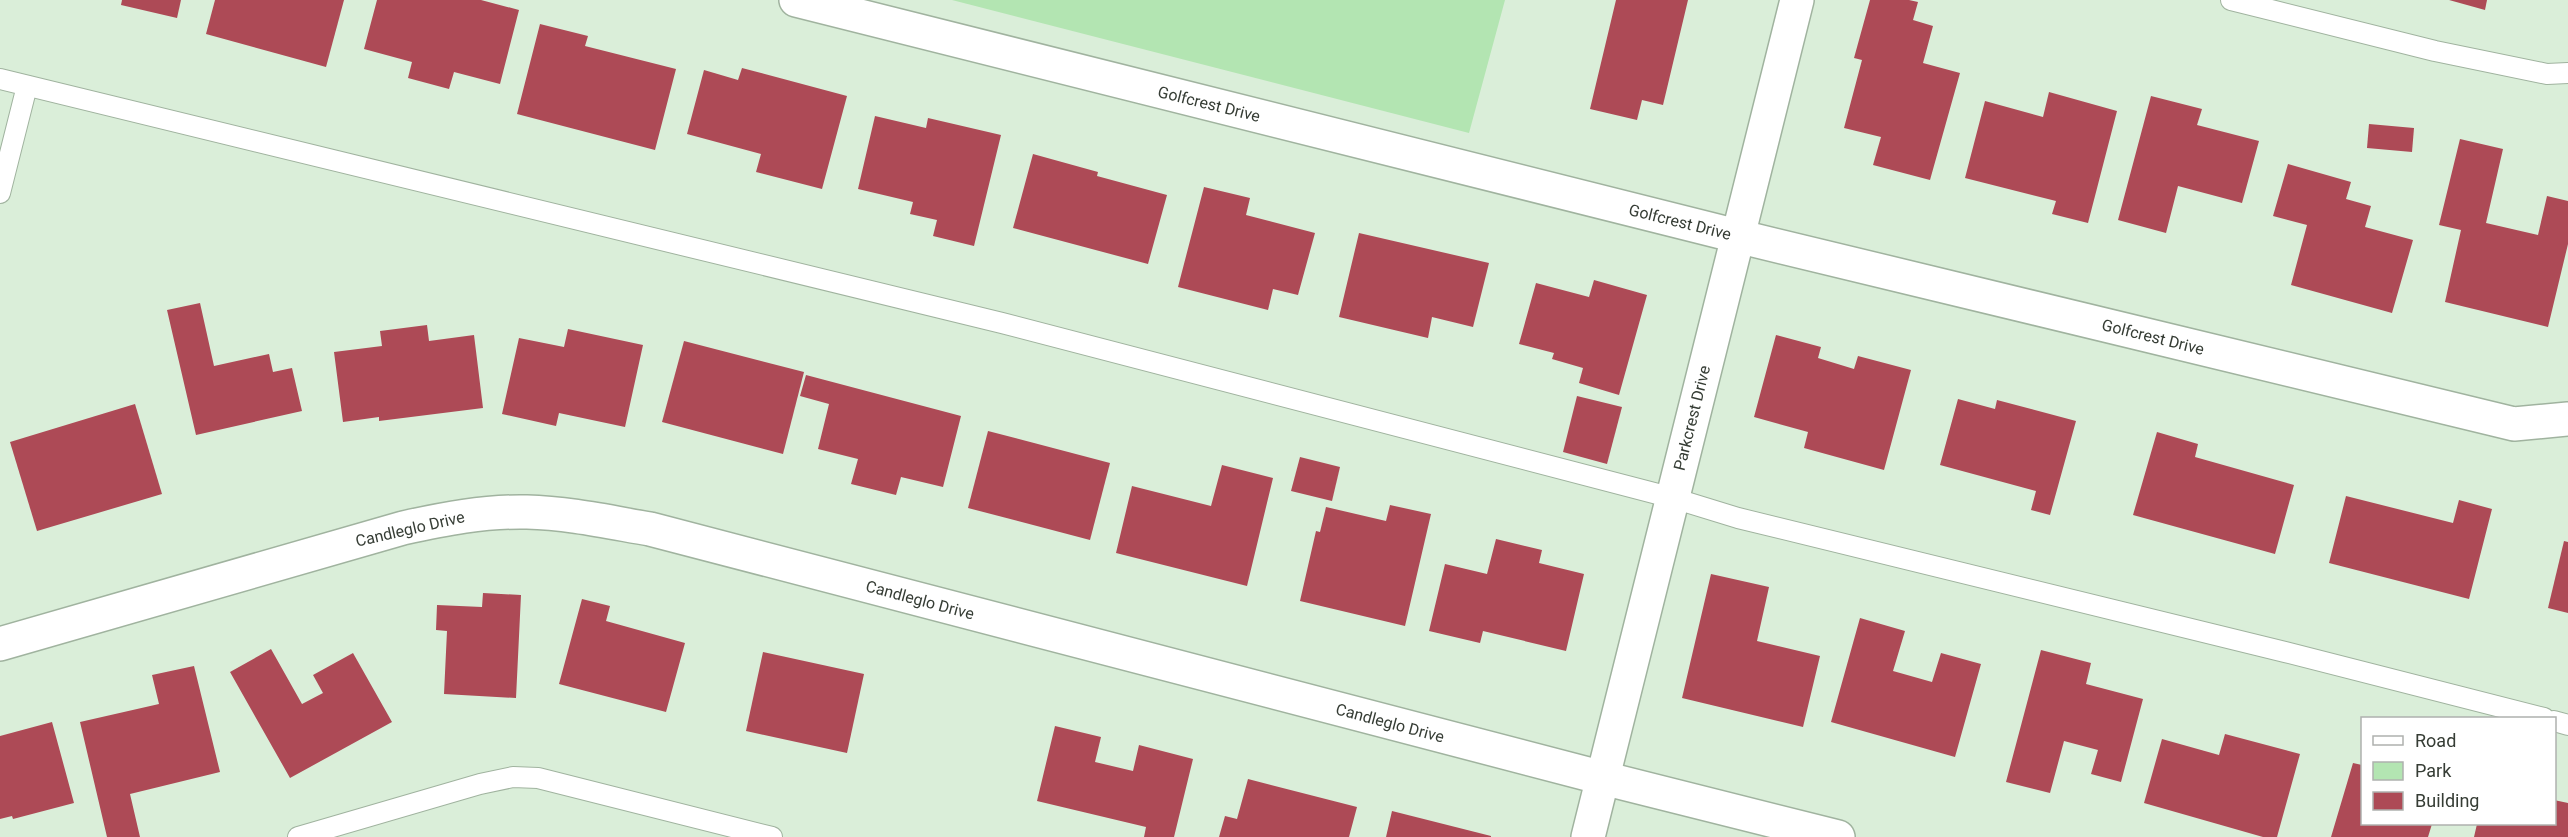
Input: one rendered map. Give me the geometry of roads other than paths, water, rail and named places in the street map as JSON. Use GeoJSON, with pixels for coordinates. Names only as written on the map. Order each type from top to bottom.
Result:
{"type":"FeatureCollection","features":[{"type":"Feature","properties":{"kind":"street","name":"Golfcrest Drive"},"geometry":{"type":"LineString","coordinates":[[796,0],[1737,236],[2514,424],[2568,419]]}},
{"type":"Feature","properties":{"kind":"street","name":"Parkcrest Drive"},"geometry":{"type":"LineString","coordinates":[[1588,837],[1797,0]]}},
{"type":"Feature","properties":{"kind":"street","name":"Candleglo Drive"},"geometry":{"type":"LineString","coordinates":[[0,644],[403,528],[444,519],[507,513],[569,515],[650,529],[1603,778],[1838,837]]}},
{"type":"Feature","properties":{"kind":"lane"},"geometry":{"type":"LineString","coordinates":[[2231,0],[2435,51],[2547,74],[2568,73]]}},
{"type":"Feature","properties":{"kind":"lane"},"geometry":{"type":"LineString","coordinates":[[0,79],[1002,323],[1673,498],[1738,518],[2285,651],[2540,717]]}},
{"type":"Feature","properties":{"kind":"lane"},"geometry":{"type":"LineString","coordinates":[[0,193],[27,86]]}},
{"type":"Feature","properties":{"kind":"lane"},"geometry":{"type":"LineString","coordinates":[[298,837],[480,784],[513,777],[538,778],[772,837]]}}]}
